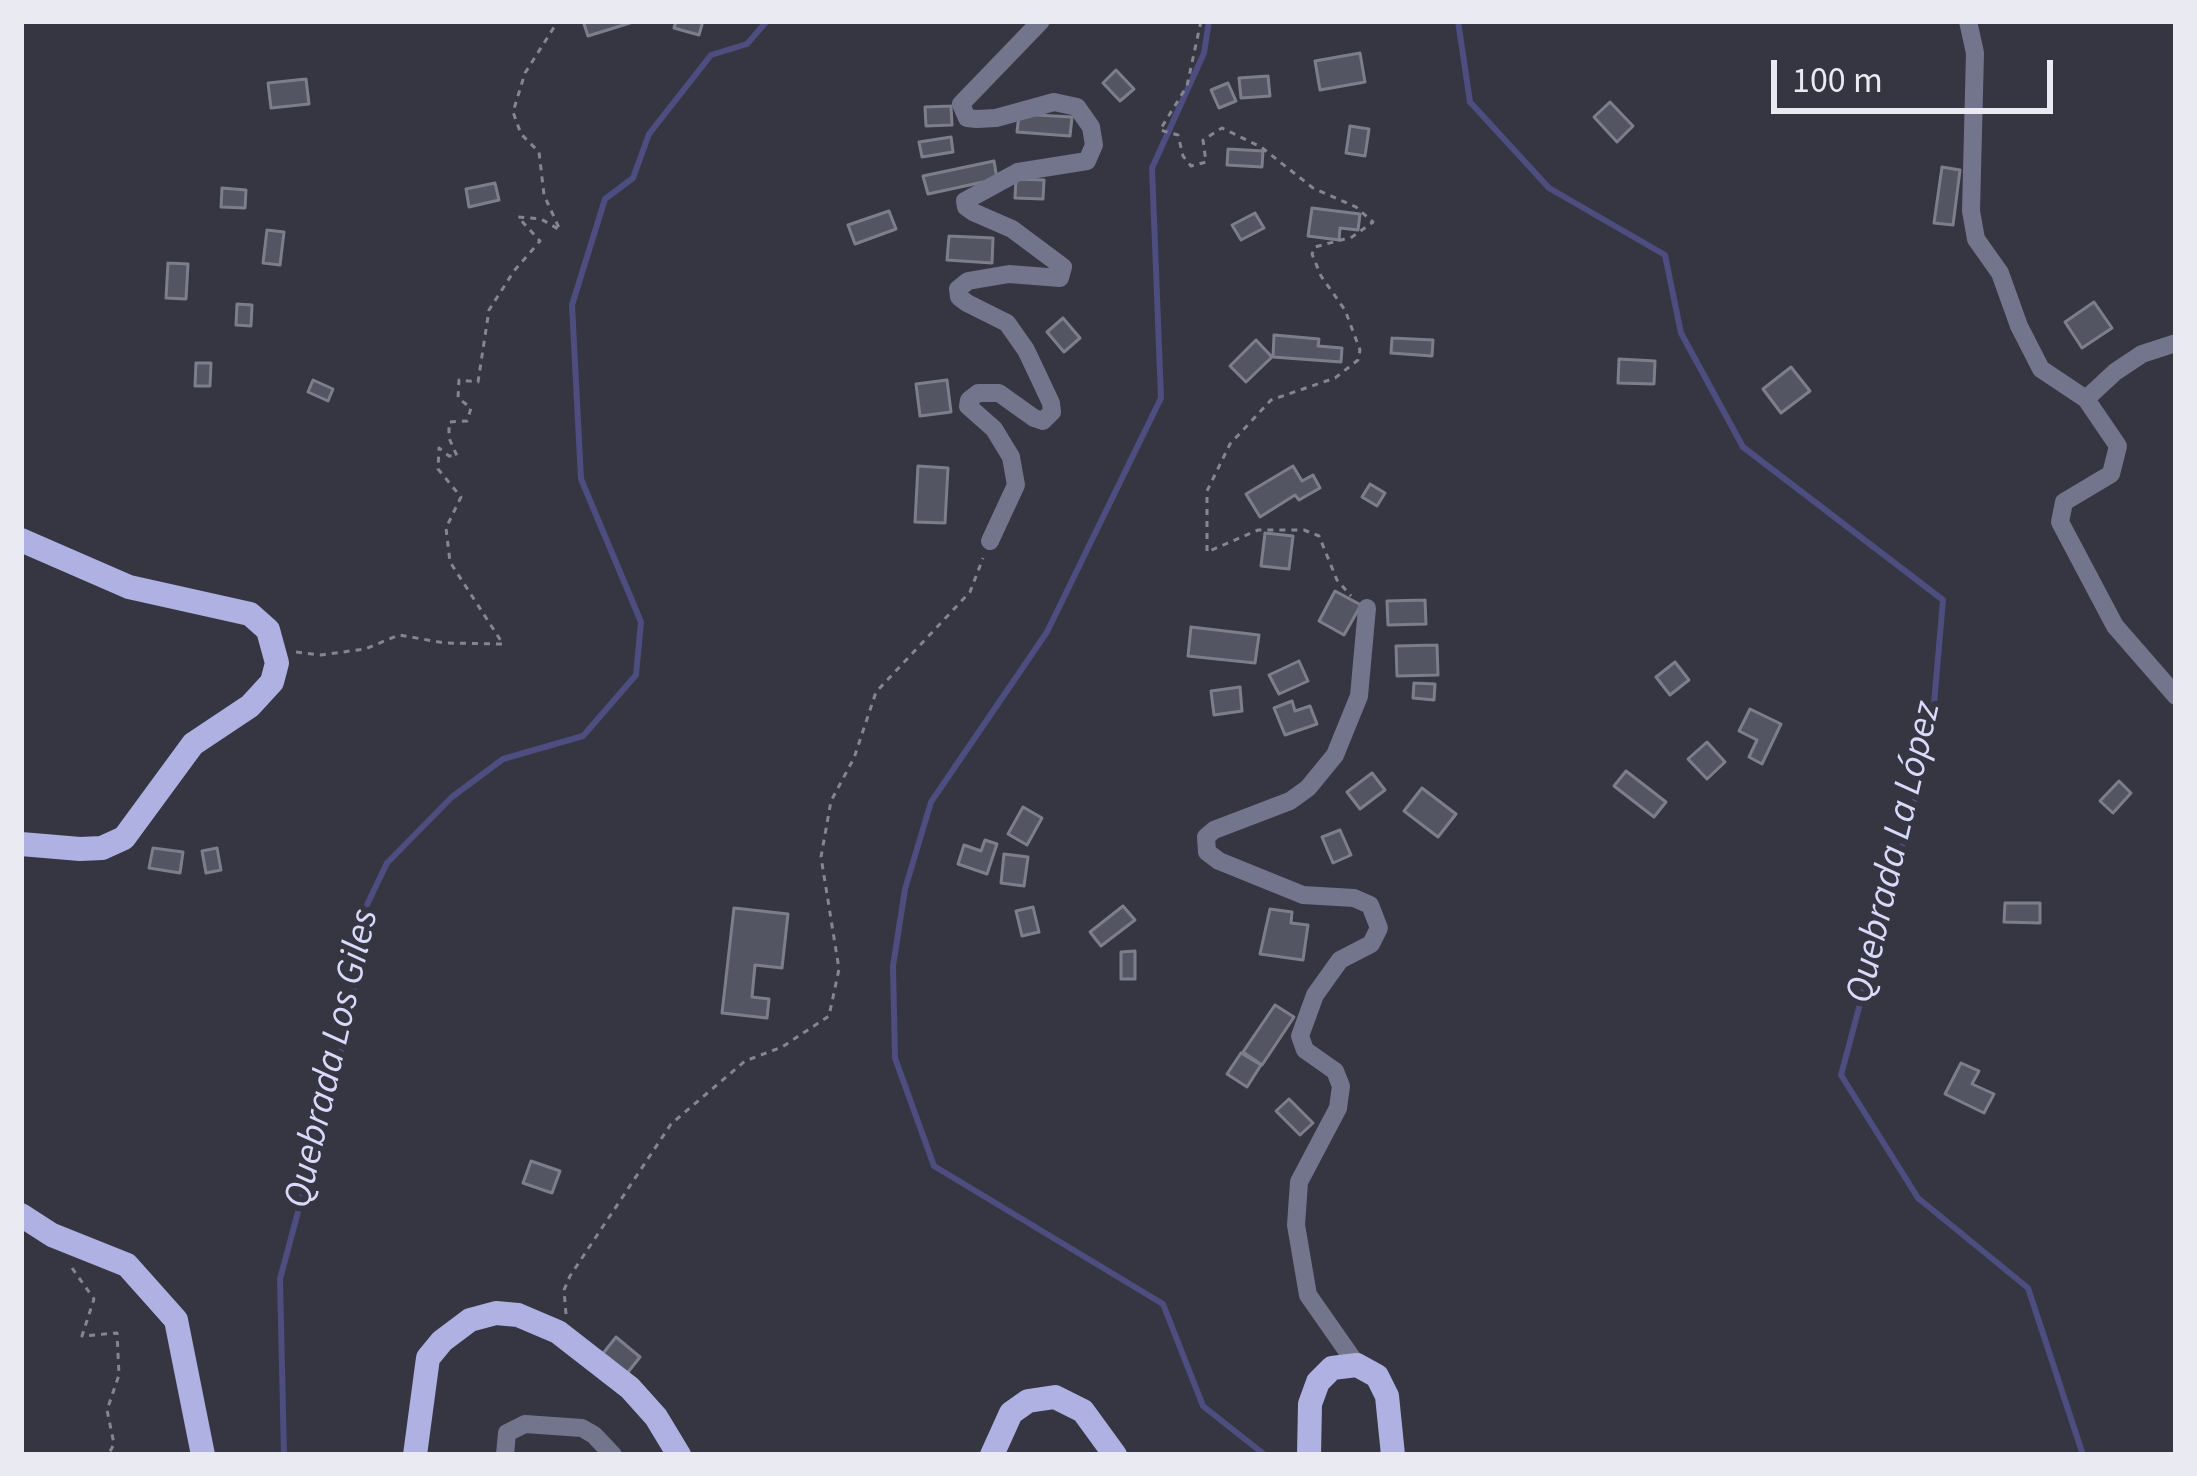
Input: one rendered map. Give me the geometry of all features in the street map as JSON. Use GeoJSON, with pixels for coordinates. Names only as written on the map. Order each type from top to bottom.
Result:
{"type":"FeatureCollection","features":[{"type":"Feature","properties":{"kind":"main road"},"geometry":{"type":"LineString","coordinates":[[21,540],[129,587],[250,614],[268,630],[276,650],[272,682],[250,706],[194,744],[124,838],[102,848],[21,844]]}},
{"type":"Feature","properties":{"kind":"main road"},"geometry":{"type":"LineString","coordinates":[[21,1215],[52,1235],[127,1265],[176,1320],[203,1455]]}},
{"type":"Feature","properties":{"kind":"main road"},"geometry":{"type":"LineString","coordinates":[[415,1455],[428,1358],[470,1320],[496,1313],[518,1315],[558,1332],[630,1388],[656,1417],[679,1455]]}},
{"type":"Feature","properties":{"kind":"main road"},"geometry":{"type":"LineString","coordinates":[[1309,1455],[1310,1404],[1318,1382],[1331,1368],[1358,1365],[1377,1376],[1387,1396],[1393,1455]]}},
{"type":"Feature","properties":{"kind":"main road"},"geometry":{"type":"LineString","coordinates":[[992,1455],[1010,1413],[1028,1401],[1055,1397],[1083,1411],[1114,1455]]}},
{"type":"Feature","properties":{"kind":"street"},"geometry":{"type":"LineString","coordinates":[[991,541],[1016,485],[1011,457],[994,429],[968,406],[969,400],[978,393],[999,393],[1043,421],[1052,412],[1051,404],[1026,350],[1007,323],[967,303],[958,289],[968,281],[1009,274],[1060,278],[1063,267],[1012,230],[965,207],[965,201],[1018,172],[1087,161],[1094,145],[1091,127],[1077,107],[1054,102],[977,119],[967,118],[962,104],[1041,21]]}},
{"type":"Feature","properties":{"kind":"street"},"geometry":{"type":"LineString","coordinates":[[1968,21],[1976,52],[1971,211],[1976,239],[2000,273],[2019,326],[2042,369],[2086,399],[2118,446],[2111,475],[2064,502],[2060,522],[2115,626],[2176,696]]}},
{"type":"Feature","properties":{"kind":"street"},"geometry":{"type":"LineString","coordinates":[[2086,399],[2142,354],[2176,343]]}},
{"type":"Feature","properties":{"kind":"street"},"geometry":{"type":"LineString","coordinates":[[1358,1365],[1308,1295],[1297,1225],[1299,1182],[1338,1108],[1341,1086],[1335,1071],[1304,1050],[1300,1036],[1315,994],[1340,960],[1371,944],[1379,928],[1370,904],[1354,898],[1304,895],[1256,877],[1219,861],[1208,852],[1206,837],[1290,801],[1308,788],[1335,755],[1359,696],[1367,608]]}},
{"type":"Feature","properties":{"kind":"street"},"geometry":{"type":"LineString","coordinates":[[505,1455],[507,1433],[524,1424],[582,1429],[613,1455]]}},
{"type":"Feature","properties":{"kind":"path"},"geometry":{"type":"LineString","coordinates":[[276,650],[321,655],[365,650],[399,635],[445,643],[502,644],[450,562],[446,527],[461,496],[438,469],[439,448],[457,457],[449,422],[467,422],[471,408],[458,398],[459,380],[478,382],[489,310],[540,241],[518,217],[541,219],[560,230],[544,195],[539,152],[521,134],[513,112],[525,73],[558,21]]}},
{"type":"Feature","properties":{"kind":"path"},"geometry":{"type":"LineString","coordinates":[[1201,21],[1187,86],[1160,130],[1178,135],[1191,166],[1206,162],[1203,140],[1222,128],[1261,147],[1313,188],[1356,207],[1373,222],[1352,237],[1315,247],[1312,254],[1321,277],[1345,310],[1360,350],[1358,361],[1335,377],[1271,400],[1230,444],[1207,490],[1207,553],[1258,530],[1304,530],[1319,536],[1336,580],[1367,608]]}},
{"type":"Feature","properties":{"kind":"path"},"geometry":{"type":"LineString","coordinates":[[558,1332],[567,1312],[564,1290],[570,1276],[671,1124],[745,1061],[782,1048],[830,1016],[839,969],[821,856],[831,801],[854,758],[876,692],[970,592],[991,541]]}},
{"type":"Feature","properties":{"kind":"path"},"geometry":{"type":"LineString","coordinates":[[71,1267],[94,1299],[82,1336],[117,1333],[118,1375],[107,1410],[114,1444],[108,1455]]}},
{"type":"Feature","properties":{"kind":"building"},"geometry":{"type":"Polygon","coordinates":[[[583,21],[629,21],[630,23],[588,36],[583,21]]]}},
{"type":"Feature","properties":{"kind":"building"},"geometry":{"type":"Polygon","coordinates":[[[676,21],[703,21],[699,35],[674,28],[676,21]]]}},
{"type":"Feature","properties":{"kind":"building"},"geometry":{"type":"Polygon","coordinates":[[[1360,53],[1365,82],[1320,90],[1315,61],[1360,53]]]}},
{"type":"Feature","properties":{"kind":"building"},"geometry":{"type":"Polygon","coordinates":[[[1116,70],[1134,89],[1120,101],[1103,83],[1116,70]]]}},
{"type":"Feature","properties":{"kind":"building"},"geometry":{"type":"Polygon","coordinates":[[[1268,76],[1270,96],[1241,98],[1239,78],[1268,76]]]}},
{"type":"Feature","properties":{"kind":"building"},"geometry":{"type":"Polygon","coordinates":[[[306,79],[309,104],[271,108],[268,83],[306,79]]]}},
{"type":"Feature","properties":{"kind":"building"},"geometry":{"type":"Polygon","coordinates":[[[1228,83],[1236,101],[1219,108],[1211,90],[1228,83]]]}},
{"type":"Feature","properties":{"kind":"building"},"geometry":{"type":"Polygon","coordinates":[[[1610,102],[1633,126],[1617,142],[1594,117],[1610,102]]]}},
{"type":"Feature","properties":{"kind":"building"},"geometry":{"type":"Polygon","coordinates":[[[951,106],[952,125],[926,126],[925,107],[951,106]]]}},
{"type":"Feature","properties":{"kind":"building"},"geometry":{"type":"Polygon","coordinates":[[[1019,114],[1072,117],[1070,136],[1017,132],[1019,114]]]}},
{"type":"Feature","properties":{"kind":"building"},"geometry":{"type":"Polygon","coordinates":[[[1350,126],[1369,129],[1365,156],[1346,153],[1350,126]]]}},
{"type":"Feature","properties":{"kind":"building"},"geometry":{"type":"Polygon","coordinates":[[[951,137],[953,152],[922,157],[919,142],[951,137]]]}},
{"type":"Feature","properties":{"kind":"building"},"geometry":{"type":"Polygon","coordinates":[[[1228,149],[1263,151],[1262,167],[1227,165],[1228,149]]]}},
{"type":"Feature","properties":{"kind":"building"},"geometry":{"type":"Polygon","coordinates":[[[994,161],[997,179],[928,194],[923,176],[994,161]]]}},
{"type":"Feature","properties":{"kind":"building"},"geometry":{"type":"Polygon","coordinates":[[[1942,167],[1960,170],[1953,225],[1934,223],[1942,167]]]}},
{"type":"Feature","properties":{"kind":"building"},"geometry":{"type":"Polygon","coordinates":[[[1016,179],[1044,180],[1043,199],[1015,198],[1016,179]]]}},
{"type":"Feature","properties":{"kind":"building"},"geometry":{"type":"Polygon","coordinates":[[[495,183],[499,200],[469,207],[466,189],[495,183]]]}},
{"type":"Feature","properties":{"kind":"building"},"geometry":{"type":"Polygon","coordinates":[[[222,188],[246,190],[245,208],[221,207],[222,188]]]}},
{"type":"Feature","properties":{"kind":"building"},"geometry":{"type":"Polygon","coordinates":[[[1312,208],[1360,214],[1358,230],[1340,228],[1339,240],[1308,236],[1312,208]]]}},
{"type":"Feature","properties":{"kind":"building"},"geometry":{"type":"Polygon","coordinates":[[[889,211],[896,229],[855,244],[848,225],[889,211]]]}},
{"type":"Feature","properties":{"kind":"building"},"geometry":{"type":"Polygon","coordinates":[[[1255,213],[1264,228],[1241,240],[1232,225],[1255,213]]]}},
{"type":"Feature","properties":{"kind":"building"},"geometry":{"type":"Polygon","coordinates":[[[267,230],[284,232],[280,265],[263,263],[267,230]]]}},
{"type":"Feature","properties":{"kind":"building"},"geometry":{"type":"Polygon","coordinates":[[[949,236],[993,238],[992,263],[947,260],[949,236]]]}},
{"type":"Feature","properties":{"kind":"building"},"geometry":{"type":"Polygon","coordinates":[[[168,263],[188,264],[186,299],[166,298],[168,263]]]}},
{"type":"Feature","properties":{"kind":"building"},"geometry":{"type":"Polygon","coordinates":[[[2094,302],[2112,328],[2082,348],[2065,322],[2094,302]]]}},
{"type":"Feature","properties":{"kind":"building"},"geometry":{"type":"Polygon","coordinates":[[[237,304],[252,305],[251,326],[236,325],[237,304]]]}},
{"type":"Feature","properties":{"kind":"building"},"geometry":{"type":"Polygon","coordinates":[[[1063,318],[1080,338],[1064,352],[1047,332],[1063,318]]]}},
{"type":"Feature","properties":{"kind":"building"},"geometry":{"type":"Polygon","coordinates":[[[1274,335],[1319,339],[1318,346],[1342,348],[1341,362],[1273,357],[1274,335]]]}},
{"type":"Feature","properties":{"kind":"building"},"geometry":{"type":"Polygon","coordinates":[[[1392,338],[1433,340],[1432,356],[1391,353],[1392,338]]]}},
{"type":"Feature","properties":{"kind":"building"},"geometry":{"type":"Polygon","coordinates":[[[1256,340],[1272,357],[1246,382],[1230,366],[1256,340]]]}},
{"type":"Feature","properties":{"kind":"building"},"geometry":{"type":"Polygon","coordinates":[[[1619,359],[1655,361],[1654,384],[1618,383],[1619,359]]]}},
{"type":"Feature","properties":{"kind":"building"},"geometry":{"type":"Polygon","coordinates":[[[196,363],[211,363],[210,386],[195,386],[196,363]]]}},
{"type":"Feature","properties":{"kind":"building"},"geometry":{"type":"Polygon","coordinates":[[[1791,367],[1810,391],[1781,413],[1763,389],[1791,367]]]}},
{"type":"Feature","properties":{"kind":"building"},"geometry":{"type":"Polygon","coordinates":[[[313,380],[333,389],[328,401],[308,392],[313,380]]]}},
{"type":"Feature","properties":{"kind":"building"},"geometry":{"type":"Polygon","coordinates":[[[947,380],[951,412],[920,416],[916,384],[947,380]]]}},
{"type":"Feature","properties":{"kind":"building"},"geometry":{"type":"Polygon","coordinates":[[[918,466],[948,468],[945,523],[915,522],[918,466]]]}},
{"type":"Feature","properties":{"kind":"building"},"geometry":{"type":"Polygon","coordinates":[[[1293,466],[1302,481],[1313,475],[1320,488],[1299,500],[1295,495],[1260,517],[1246,494],[1293,466]]]}},
{"type":"Feature","properties":{"kind":"building"},"geometry":{"type":"Polygon","coordinates":[[[1370,484],[1385,493],[1377,506],[1362,497],[1370,484]]]}},
{"type":"Feature","properties":{"kind":"building"},"geometry":{"type":"Polygon","coordinates":[[[1265,533],[1293,536],[1289,569],[1261,566],[1265,533]]]}},
{"type":"Feature","properties":{"kind":"building"},"geometry":{"type":"Polygon","coordinates":[[[1335,591],[1361,605],[1344,635],[1319,621],[1335,591]]]}},
{"type":"Feature","properties":{"kind":"building"},"geometry":{"type":"Polygon","coordinates":[[[1425,600],[1426,624],[1388,625],[1387,601],[1425,600]]]}},
{"type":"Feature","properties":{"kind":"building"},"geometry":{"type":"Polygon","coordinates":[[[1191,627],[1259,635],[1255,663],[1188,656],[1191,627]]]}},
{"type":"Feature","properties":{"kind":"building"},"geometry":{"type":"Polygon","coordinates":[[[1437,645],[1438,675],[1397,676],[1396,646],[1437,645]]]}},
{"type":"Feature","properties":{"kind":"building"},"geometry":{"type":"Polygon","coordinates":[[[1299,661],[1308,681],[1279,694],[1269,675],[1299,661]]]}},
{"type":"Feature","properties":{"kind":"building"},"geometry":{"type":"Polygon","coordinates":[[[1675,662],[1689,680],[1670,695],[1656,677],[1675,662]]]}},
{"type":"Feature","properties":{"kind":"building"},"geometry":{"type":"Polygon","coordinates":[[[1414,683],[1435,684],[1434,700],[1413,698],[1414,683]]]}},
{"type":"Feature","properties":{"kind":"building"},"geometry":{"type":"Polygon","coordinates":[[[1240,687],[1242,711],[1214,715],[1211,691],[1240,687]]]}},
{"type":"Feature","properties":{"kind":"building"},"geometry":{"type":"Polygon","coordinates":[[[1292,701],[1295,711],[1310,706],[1317,724],[1285,735],[1274,708],[1292,701]]]}},
{"type":"Feature","properties":{"kind":"building"},"geometry":{"type":"Polygon","coordinates":[[[1750,709],[1781,724],[1762,764],[1749,757],[1757,740],[1739,731],[1750,709]]]}},
{"type":"Feature","properties":{"kind":"building"},"geometry":{"type":"Polygon","coordinates":[[[1707,742],[1725,762],[1707,779],[1688,759],[1707,742]]]}},
{"type":"Feature","properties":{"kind":"building"},"geometry":{"type":"Polygon","coordinates":[[[1626,771],[1666,802],[1654,817],[1614,786],[1626,771]]]}},
{"type":"Feature","properties":{"kind":"building"},"geometry":{"type":"Polygon","coordinates":[[[1372,773],[1385,790],[1360,809],[1347,792],[1372,773]]]}},
{"type":"Feature","properties":{"kind":"building"},"geometry":{"type":"Polygon","coordinates":[[[2119,781],[2131,793],[2113,813],[2100,801],[2119,781]]]}},
{"type":"Feature","properties":{"kind":"building"},"geometry":{"type":"Polygon","coordinates":[[[1422,788],[1456,814],[1438,837],[1404,811],[1422,788]]]}},
{"type":"Feature","properties":{"kind":"building"},"geometry":{"type":"Polygon","coordinates":[[[1023,807],[1042,818],[1027,845],[1008,834],[1023,807]]]}},
{"type":"Feature","properties":{"kind":"building"},"geometry":{"type":"Polygon","coordinates":[[[1340,830],[1351,855],[1333,863],[1322,837],[1340,830]]]}},
{"type":"Feature","properties":{"kind":"building"},"geometry":{"type":"Polygon","coordinates":[[[985,840],[997,844],[987,874],[958,864],[964,845],[981,851],[985,840]]]}},
{"type":"Feature","properties":{"kind":"building"},"geometry":{"type":"Polygon","coordinates":[[[153,848],[183,852],[180,873],[149,868],[153,848]]]}},
{"type":"Feature","properties":{"kind":"building"},"geometry":{"type":"Polygon","coordinates":[[[217,848],[221,870],[206,873],[202,851],[217,848]]]}},
{"type":"Feature","properties":{"kind":"building"},"geometry":{"type":"Polygon","coordinates":[[[1004,854],[1028,857],[1024,886],[1001,883],[1004,854]]]}},
{"type":"Feature","properties":{"kind":"building"},"geometry":{"type":"Polygon","coordinates":[[[2005,903],[2040,903],[2040,923],[2004,922],[2005,903]]]}},
{"type":"Feature","properties":{"kind":"building"},"geometry":{"type":"Polygon","coordinates":[[[1123,906],[1135,920],[1101,946],[1090,932],[1123,906]]]}},
{"type":"Feature","properties":{"kind":"building"},"geometry":{"type":"Polygon","coordinates":[[[1033,907],[1039,932],[1022,936],[1016,911],[1033,907]]]}},
{"type":"Feature","properties":{"kind":"building"},"geometry":{"type":"Polygon","coordinates":[[[734,908],[788,914],[782,968],[755,965],[752,997],[769,999],[767,1018],[722,1013],[734,908]]]}},
{"type":"Feature","properties":{"kind":"building"},"geometry":{"type":"Polygon","coordinates":[[[1270,909],[1292,912],[1291,923],[1308,925],[1303,960],[1260,954],[1270,909]]]}},
{"type":"Feature","properties":{"kind":"building"},"geometry":{"type":"Polygon","coordinates":[[[1135,951],[1135,979],[1121,979],[1121,952],[1135,951]]]}},
{"type":"Feature","properties":{"kind":"building"},"geometry":{"type":"Polygon","coordinates":[[[1275,1005],[1294,1017],[1262,1065],[1243,1052],[1275,1005]]]}},
{"type":"Feature","properties":{"kind":"building"},"geometry":{"type":"Polygon","coordinates":[[[1241,1053],[1261,1065],[1247,1087],[1227,1074],[1241,1053]]]}},
{"type":"Feature","properties":{"kind":"building"},"geometry":{"type":"Polygon","coordinates":[[[1961,1063],[1979,1071],[1972,1084],[1994,1094],[1984,1113],[1945,1094],[1961,1063]]]}},
{"type":"Feature","properties":{"kind":"building"},"geometry":{"type":"Polygon","coordinates":[[[1289,1099],[1313,1123],[1300,1135],[1276,1111],[1289,1099]]]}},
{"type":"Feature","properties":{"kind":"building"},"geometry":{"type":"Polygon","coordinates":[[[531,1161],[560,1171],[552,1193],[523,1183],[531,1161]]]}},
{"type":"Feature","properties":{"kind":"building"},"geometry":{"type":"Polygon","coordinates":[[[616,1337],[640,1357],[625,1376],[601,1356],[616,1337]]]}},
{"type":"Feature","properties":{"kind":"waterway","name":"Quebrada Los Giles"},"geometry":{"type":"LineString","coordinates":[[284,1455],[280,1279],[349,1022],[365,909],[387,863],[452,797],[503,759],[583,736],[636,675],[641,622],[581,479],[572,305],[605,199],[633,178],[649,134],[711,55],[747,44],[767,21]]}},
{"type":"Feature","properties":{"kind":"waterway"},"geometry":{"type":"LineString","coordinates":[[1209,21],[1204,53],[1152,168],[1161,398],[1047,632],[931,802],[905,889],[893,966],[895,1058],[934,1166],[1163,1304],[1203,1406],[1265,1455]]}},
{"type":"Feature","properties":{"kind":"waterway","name":"Quebrada La López"},"geometry":{"type":"LineString","coordinates":[[1458,21],[1470,102],[1549,188],[1665,255],[1681,333],[1743,447],[1943,600],[1931,739],[1841,1075],[1918,1198],[2028,1288],[2083,1455]]}}]}
